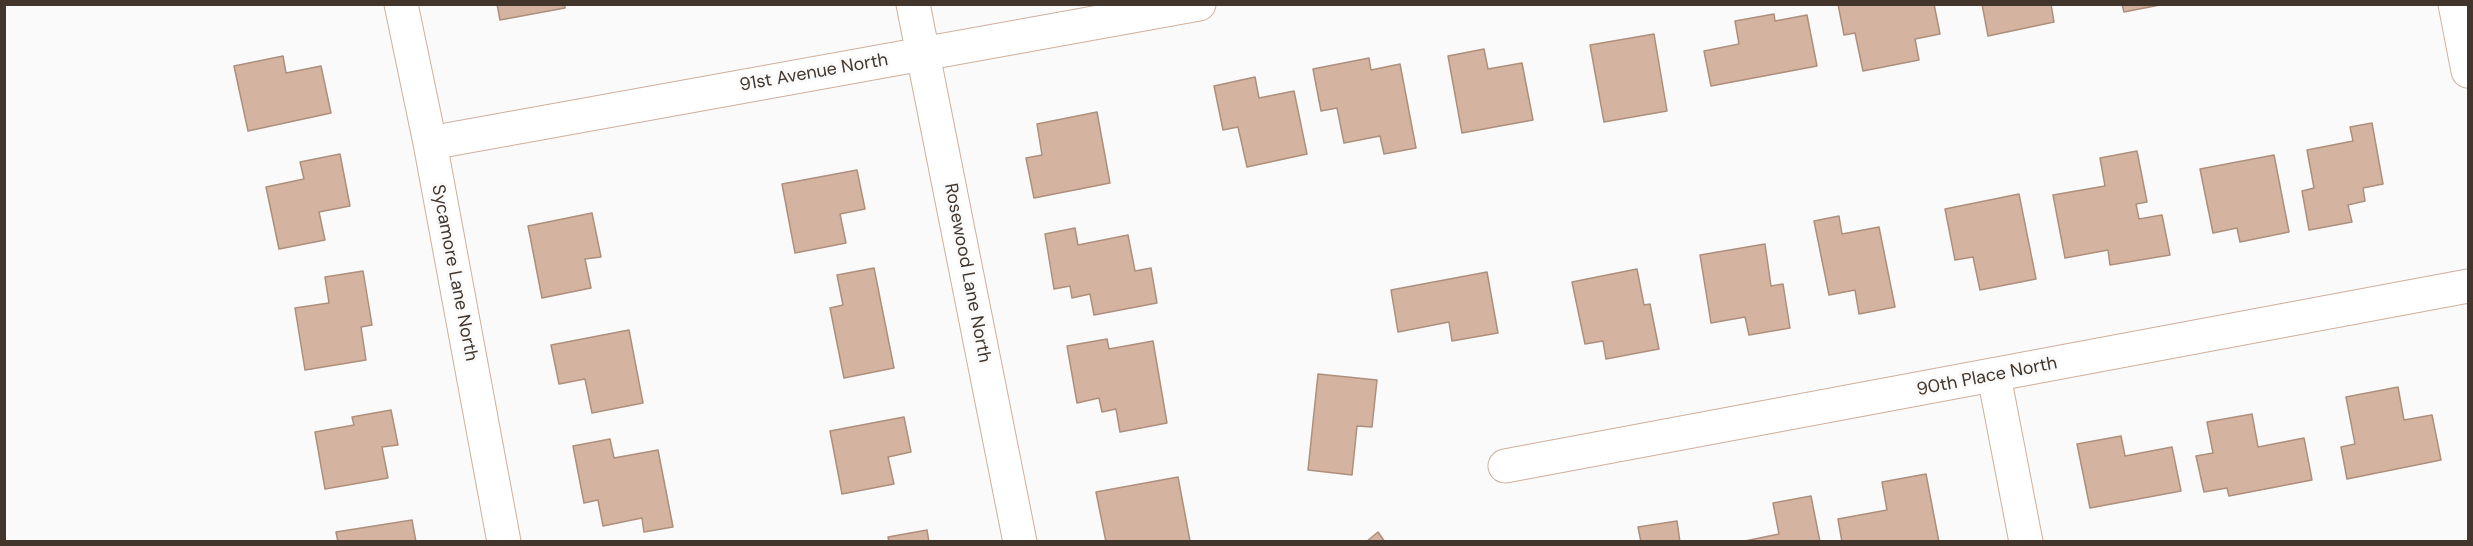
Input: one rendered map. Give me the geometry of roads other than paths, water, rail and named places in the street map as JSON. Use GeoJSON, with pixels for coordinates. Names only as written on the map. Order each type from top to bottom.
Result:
{"type":"FeatureCollection","features":[{"type":"Feature","properties":{"kind":"street","name":"Sycamore Lane North"},"geometry":{"type":"LineString","coordinates":[[401,4],[430,143],[504,542]]}},
{"type":"Feature","properties":{"kind":"street","name":"Rosewood Lane North"},"geometry":{"type":"LineString","coordinates":[[913,4],[1020,542]]}},
{"type":"Feature","properties":{"kind":"street","name":"91st Avenue North"},"geometry":{"type":"LineString","coordinates":[[430,143],[1199,4]]}},
{"type":"Feature","properties":{"kind":"street"},"geometry":{"type":"LineString","coordinates":[[2455,4],[2469,71]]}},
{"type":"Feature","properties":{"kind":"street","name":"90th Place North"},"geometry":{"type":"LineString","coordinates":[[1505,466],[2469,286]]}},
{"type":"Feature","properties":{"kind":"street"},"geometry":{"type":"LineString","coordinates":[[1994,376],[2026,542]]}}]}
